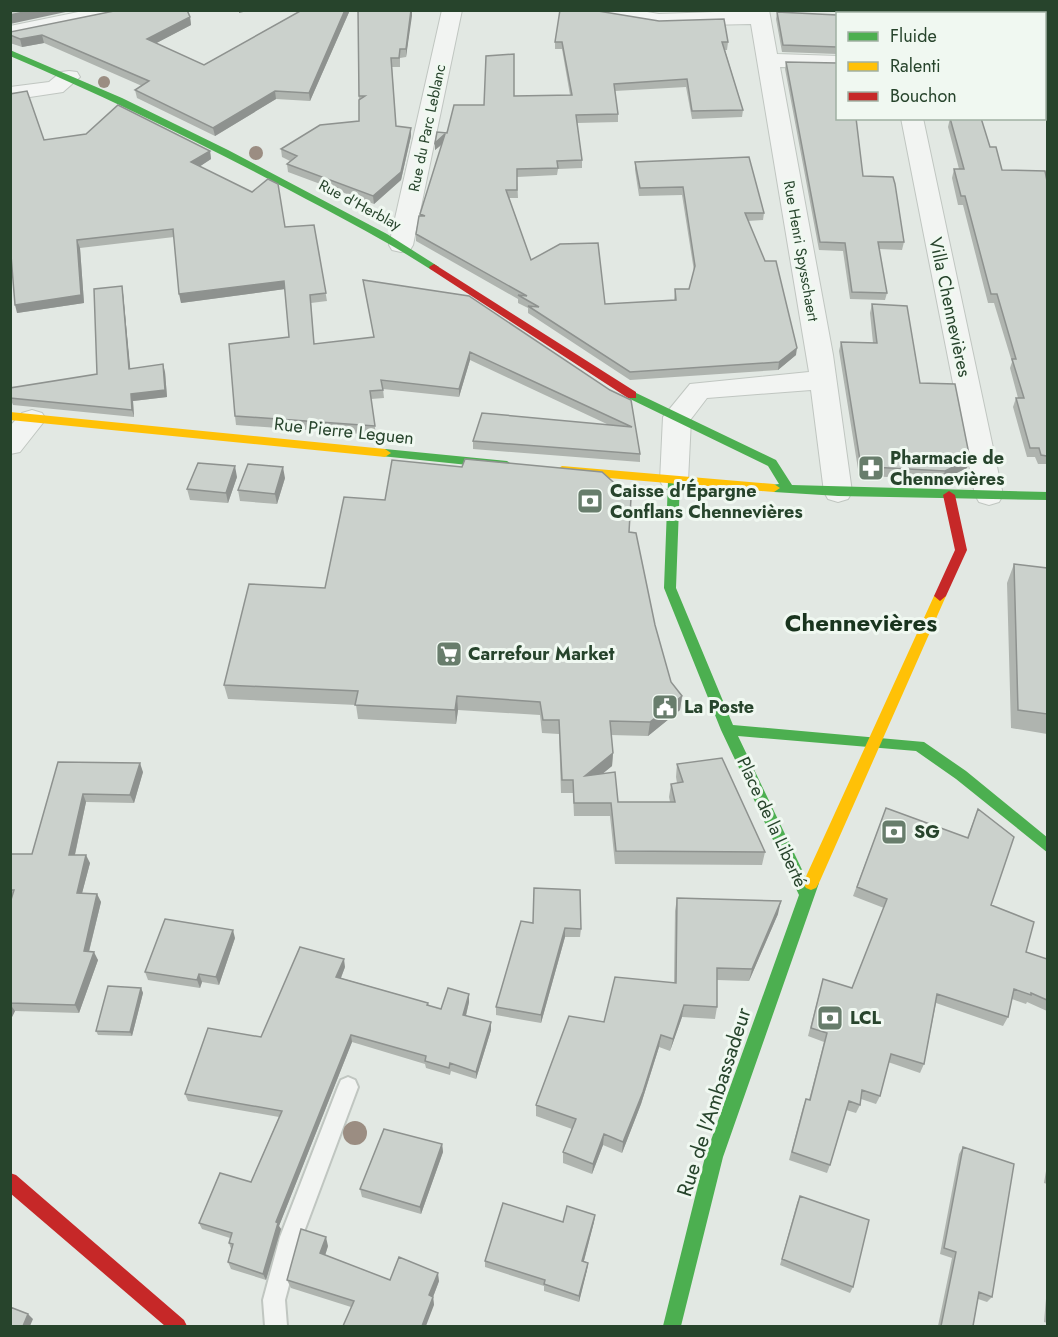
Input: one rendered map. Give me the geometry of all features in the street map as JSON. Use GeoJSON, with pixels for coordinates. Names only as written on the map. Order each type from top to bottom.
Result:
{"type":"FeatureCollection","features":[{"type":"Feature","properties":{"kind":"main road","name":"Rue d'Herblay"},"geometry":{"type":"LineString","coordinates":[[10,53],[69,77],[243,161],[401,245],[621,390],[677,417]]}},
{"type":"Feature","properties":{"kind":"main road"},"geometry":{"type":"LineString","coordinates":[[677,417],[772,463],[788,489]]}},
{"type":"Feature","properties":{"kind":"main road","name":"Rue Pierre Leguen"},"geometry":{"type":"LineString","coordinates":[[21,418],[526,467]]}},
{"type":"Feature","properties":{"kind":"main road"},"geometry":{"type":"LineString","coordinates":[[550,469],[674,481],[838,492],[1047,496]]}},
{"type":"Feature","properties":{"kind":"main road","name":"Place de la Liberté"},"geometry":{"type":"LineString","coordinates":[[674,481],[670,588],[728,730],[806,894]]}},
{"type":"Feature","properties":{"kind":"main road","name":"Place de la Liberté"},"geometry":{"type":"LineString","coordinates":[[806,894],[961,550],[949,495]]}},
{"type":"Feature","properties":{"kind":"main road","name":"Place de la Liberté"},"geometry":{"type":"LineString","coordinates":[[728,730],[875,742]]}},
{"type":"Feature","properties":{"kind":"main road"},"geometry":{"type":"LineString","coordinates":[[875,742],[919,746],[931,752],[1047,847]]}},
{"type":"Feature","properties":{"kind":"main road","name":"Rue de l'Ambassadeur"},"geometry":{"type":"LineString","coordinates":[[672,1326],[714,1157],[806,894]]}},
{"type":"Feature","properties":{"kind":"main road"},"geometry":{"type":"LineString","coordinates":[[10,1181],[178,1326]]}},
{"type":"Feature","properties":{"kind":"street"},"geometry":{"type":"LineString","coordinates":[[10,32],[122,10]]}},
{"type":"Feature","properties":{"kind":"street","name":"Rue du Parc Leblanc"},"geometry":{"type":"LineString","coordinates":[[401,245],[452,10]]}},
{"type":"Feature","properties":{"kind":"street"},"geometry":{"type":"LineString","coordinates":[[589,10],[659,20],[759,14]]}},
{"type":"Feature","properties":{"kind":"street","name":"Rue Henri Spysschaert"},"geometry":{"type":"LineString","coordinates":[[759,14],[769,60],[823,380],[838,492]]}},
{"type":"Feature","properties":{"kind":"street"},"geometry":{"type":"LineString","coordinates":[[769,60],[836,62]]}},
{"type":"Feature","properties":{"kind":"street"},"geometry":{"type":"LineString","coordinates":[[10,94],[55,87],[69,77]]}},
{"type":"Feature","properties":{"kind":"street","name":"Villa Chennevières"},"geometry":{"type":"LineString","coordinates":[[912,120],[989,495]]}},
{"type":"Feature","properties":{"kind":"street"},"geometry":{"type":"LineString","coordinates":[[677,417],[699,390],[823,380]]}},
{"type":"Feature","properties":{"kind":"street","name":"Place de la Liberté"},"geometry":{"type":"LineString","coordinates":[[674,481],[677,417]]}},
{"type":"Feature","properties":{"kind":"street"},"geometry":{"type":"LineString","coordinates":[[10,445],[21,418]]}},
{"type":"Feature","properties":{"kind":"lane"},"geometry":{"type":"LineString","coordinates":[[276,1326],[274,1300],[291,1237],[348,1087]]}},
{"type":"Feature","properties":{"kind":"building"},"geometry":{"type":"Polygon","coordinates":[[[10,10],[33,10],[10,15],[10,10]]]}},
{"type":"Feature","properties":{"kind":"building"},"geometry":{"type":"Polygon","coordinates":[[[119,10],[187,10],[190,17],[147,39],[204,65],[302,10],[345,10],[309,93],[275,91],[213,128],[135,90],[149,81],[42,35],[20,39],[10,35],[10,32],[119,10]]]}},
{"type":"Feature","properties":{"kind":"building"},"geometry":{"type":"Polygon","coordinates":[[[358,10],[411,10],[406,49],[400,49],[399,58],[391,58],[396,126],[411,128],[401,172],[373,196],[287,164],[297,156],[281,149],[320,125],[359,121],[359,100],[365,96],[359,96],[358,10]]]}},
{"type":"Feature","properties":{"kind":"building"},"geometry":{"type":"Polygon","coordinates":[[[560,10],[592,10],[659,21],[724,19],[728,42],[722,42],[743,110],[692,111],[687,79],[614,84],[618,114],[576,115],[582,160],[557,161],[558,168],[517,169],[517,190],[506,190],[531,260],[560,244],[598,243],[605,304],[676,300],[675,289],[689,289],[695,266],[683,187],[640,188],[635,162],[749,157],[764,213],[745,213],[765,261],[776,261],[797,348],[779,362],[630,372],[528,306],[539,307],[518,295],[527,296],[416,234],[419,216],[425,216],[420,214],[445,134],[435,143],[437,132],[447,133],[454,105],[484,105],[486,56],[514,54],[514,96],[572,95],[562,42],[555,42],[560,10]]]}},
{"type":"Feature","properties":{"kind":"building"},"geometry":{"type":"Polygon","coordinates":[[[855,10],[880,10],[880,12],[855,12],[855,10]]]}},
{"type":"Feature","properties":{"kind":"building"},"geometry":{"type":"Polygon","coordinates":[[[929,10],[1010,10],[1010,12],[929,12],[929,10]]]}},
{"type":"Feature","properties":{"kind":"building"},"geometry":{"type":"Polygon","coordinates":[[[777,12],[836,15],[836,47],[783,45],[777,12]]]}},
{"type":"Feature","properties":{"kind":"building"},"geometry":{"type":"Polygon","coordinates":[[[786,62],[836,63],[836,120],[856,120],[863,176],[893,177],[895,184],[904,242],[878,242],[887,293],[852,292],[845,243],[820,242],[786,62]]]}},
{"type":"Feature","properties":{"kind":"building"},"geometry":{"type":"Polygon","coordinates":[[[27,91],[44,140],[86,134],[118,105],[210,151],[191,162],[252,192],[268,179],[278,184],[285,227],[314,225],[326,293],[310,295],[314,344],[374,337],[363,280],[469,296],[610,390],[631,400],[640,454],[473,441],[482,413],[632,427],[470,352],[459,389],[381,380],[383,390],[370,391],[375,426],[235,416],[229,344],[289,337],[284,281],[179,294],[173,229],[77,240],[81,295],[15,305],[10,243],[10,94],[27,91]]]}},
{"type":"Feature","properties":{"kind":"building"},"geometry":{"type":"Polygon","coordinates":[[[951,120],[982,120],[990,147],[996,147],[1002,170],[1045,171],[1047,181],[1047,456],[1041,455],[1039,448],[1030,448],[1016,398],[1024,398],[1012,359],[1016,359],[997,294],[991,294],[965,196],[961,196],[954,169],[964,169],[951,120]]]}},
{"type":"Feature","properties":{"kind":"building"},"geometry":{"type":"Polygon","coordinates":[[[122,286],[129,369],[163,364],[165,390],[131,394],[132,410],[10,398],[10,388],[97,374],[94,289],[122,286]]]}},
{"type":"Feature","properties":{"kind":"building"},"geometry":{"type":"Polygon","coordinates":[[[872,304],[907,306],[920,383],[955,384],[970,459],[945,471],[871,467],[860,460],[841,342],[877,343],[872,304]]]}},
{"type":"Feature","properties":{"kind":"building"},"geometry":{"type":"Polygon","coordinates":[[[465,459],[602,472],[631,498],[629,532],[636,533],[655,625],[671,682],[682,696],[650,722],[610,721],[613,753],[585,776],[615,772],[618,802],[675,802],[671,784],[683,782],[677,764],[722,758],[765,852],[616,851],[611,803],[574,803],[573,780],[562,780],[559,720],[543,720],[540,702],[457,696],[455,710],[355,705],[358,691],[224,685],[249,584],[325,588],[344,497],[385,500],[392,460],[462,467],[465,459]]]}},
{"type":"Feature","properties":{"kind":"building"},"geometry":{"type":"Polygon","coordinates":[[[198,463],[235,466],[226,493],[187,489],[198,463]]]}},
{"type":"Feature","properties":{"kind":"building"},"geometry":{"type":"Polygon","coordinates":[[[248,464],[283,467],[275,494],[238,490],[248,464]]]}},
{"type":"Feature","properties":{"kind":"building"},"geometry":{"type":"Polygon","coordinates":[[[1014,564],[1047,568],[1047,714],[1018,710],[1014,564]]]}},
{"type":"Feature","properties":{"kind":"building"},"geometry":{"type":"Polygon","coordinates":[[[58,762],[140,763],[130,795],[83,794],[69,855],[86,855],[77,893],[97,894],[84,951],[94,952],[75,1005],[10,1003],[10,903],[14,890],[10,890],[10,854],[32,854],[58,762]]]}},
{"type":"Feature","properties":{"kind":"building"},"geometry":{"type":"Polygon","coordinates":[[[886,808],[968,838],[978,809],[1014,837],[991,905],[1034,922],[1026,952],[1047,959],[1047,1000],[1014,989],[1008,1017],[937,994],[924,1064],[891,1054],[880,1096],[862,1090],[860,1105],[849,1101],[830,1165],[792,1152],[806,1099],[810,1100],[827,1033],[811,1028],[823,979],[852,988],[887,899],[857,887],[886,808]]]}},
{"type":"Feature","properties":{"kind":"building"},"geometry":{"type":"Polygon","coordinates":[[[534,888],[580,890],[581,929],[565,928],[541,1015],[496,1007],[521,921],[533,923],[534,888]]]}},
{"type":"Feature","properties":{"kind":"building"},"geometry":{"type":"Polygon","coordinates":[[[677,898],[781,901],[752,969],[717,968],[717,1007],[684,1005],[673,1039],[661,1035],[643,1092],[623,1142],[604,1134],[593,1164],[563,1152],[576,1119],[536,1105],[569,1016],[604,1022],[615,977],[676,983],[677,898]]]}},
{"type":"Feature","properties":{"kind":"building"},"geometry":{"type":"Polygon","coordinates":[[[165,919],[233,930],[216,977],[199,974],[197,980],[145,972],[165,919]]]}},
{"type":"Feature","properties":{"kind":"building"},"geometry":{"type":"Polygon","coordinates":[[[300,947],[344,959],[336,977],[428,1003],[427,1005],[441,1009],[448,988],[469,994],[463,1015],[491,1022],[476,1072],[450,1063],[449,1068],[425,1061],[426,1056],[351,1035],[276,1222],[278,1223],[263,1274],[228,1262],[233,1244],[229,1243],[232,1233],[199,1223],[220,1173],[251,1182],[282,1111],[185,1094],[208,1028],[261,1037],[300,947]]]}},
{"type":"Feature","properties":{"kind":"building"},"geometry":{"type":"Polygon","coordinates":[[[108,986],[141,988],[130,1032],[96,1031],[108,986]]]}},
{"type":"Feature","properties":{"kind":"building"},"geometry":{"type":"Polygon","coordinates":[[[384,1129],[442,1144],[420,1207],[360,1189],[384,1129]]]}},
{"type":"Feature","properties":{"kind":"building"},"geometry":{"type":"Polygon","coordinates":[[[963,1147],[1014,1164],[992,1297],[979,1292],[973,1326],[941,1326],[956,1252],[944,1248],[963,1147]]]}},
{"type":"Feature","properties":{"kind":"building"},"geometry":{"type":"Polygon","coordinates":[[[800,1196],[869,1220],[853,1287],[782,1259],[800,1196]]]}},
{"type":"Feature","properties":{"kind":"building"},"geometry":{"type":"Polygon","coordinates":[[[503,1203],[563,1222],[567,1206],[595,1215],[582,1261],[588,1263],[579,1296],[544,1284],[545,1280],[485,1261],[503,1203]]]}},
{"type":"Feature","properties":{"kind":"building"},"geometry":{"type":"Polygon","coordinates":[[[301,1229],[326,1237],[320,1253],[390,1280],[399,1257],[438,1273],[429,1295],[433,1297],[422,1326],[343,1326],[354,1301],[287,1280],[301,1229]]]}},
{"type":"Feature","properties":{"kind":"building"},"geometry":{"type":"Polygon","coordinates":[[[10,1307],[28,1314],[23,1326],[10,1326],[10,1307]]]}},
{"type":"Feature","properties":{"kind":"traffic: fast"},"geometry":{"type":"LineString","coordinates":[[10,53],[118,100],[225,152],[366,226],[434,267]]}},
{"type":"Feature","properties":{"kind":"traffic: fast"},"geometry":{"type":"LineString","coordinates":[[632,395],[772,463],[788,489]]}},
{"type":"Feature","properties":{"kind":"traffic: fast"},"geometry":{"type":"LineString","coordinates":[[385,453],[507,465]]}},
{"type":"Feature","properties":{"kind":"traffic: fast"},"geometry":{"type":"LineString","coordinates":[[674,481],[670,588],[728,730],[806,894]]}},
{"type":"Feature","properties":{"kind":"traffic: fast"},"geometry":{"type":"LineString","coordinates":[[774,488],[838,492],[1048,496]]}},
{"type":"Feature","properties":{"kind":"traffic: fast"},"geometry":{"type":"LineString","coordinates":[[728,730],[919,746],[961,775],[1048,847]]}},
{"type":"Feature","properties":{"kind":"traffic: fast"},"geometry":{"type":"LineString","coordinates":[[672,1326],[714,1157],[811,883]]}},
{"type":"Feature","properties":{"kind":"traffic: slow"},"geometry":{"type":"LineString","coordinates":[[10,416],[385,453]]}},
{"type":"Feature","properties":{"kind":"traffic: slow"},"geometry":{"type":"LineString","coordinates":[[562,470],[774,488]]}},
{"type":"Feature","properties":{"kind":"traffic: slow"},"geometry":{"type":"LineString","coordinates":[[811,883],[940,596]]}},
{"type":"Feature","properties":{"kind":"traffic: jam"},"geometry":{"type":"LineString","coordinates":[[434,267],[632,395]]}},
{"type":"Feature","properties":{"kind":"traffic: jam"},"geometry":{"type":"LineString","coordinates":[[940,596],[961,550],[949,495]]}},
{"type":"Feature","properties":{"kind":"traffic: jam"},"geometry":{"type":"LineString","coordinates":[[10,1181],[178,1326]]}},
{"type":"Feature","properties":{"kind":"place","name":"Pharmacie de Chennevières"},"geometry":{"type":"Point","coordinates":[871,468]}},
{"type":"Feature","properties":{"kind":"place","name":"Caisse d'Épargne Conflans Chennevières"},"geometry":{"type":"Point","coordinates":[590,501]}},
{"type":"Feature","properties":{"kind":"place","name":"Carrefour Market"},"geometry":{"type":"Point","coordinates":[449,654]}},
{"type":"Feature","properties":{"kind":"place","name":"La Poste"},"geometry":{"type":"Point","coordinates":[665,707]}},
{"type":"Feature","properties":{"kind":"place","name":"SG"},"geometry":{"type":"Point","coordinates":[894,832]}},
{"type":"Feature","properties":{"kind":"place","name":"LCL"},"geometry":{"type":"Point","coordinates":[830,1018]}},
{"type":"Feature","properties":{"kind":"district","name":"Chennevières"},"geometry":{"type":"Point","coordinates":[861,622]}}]}
